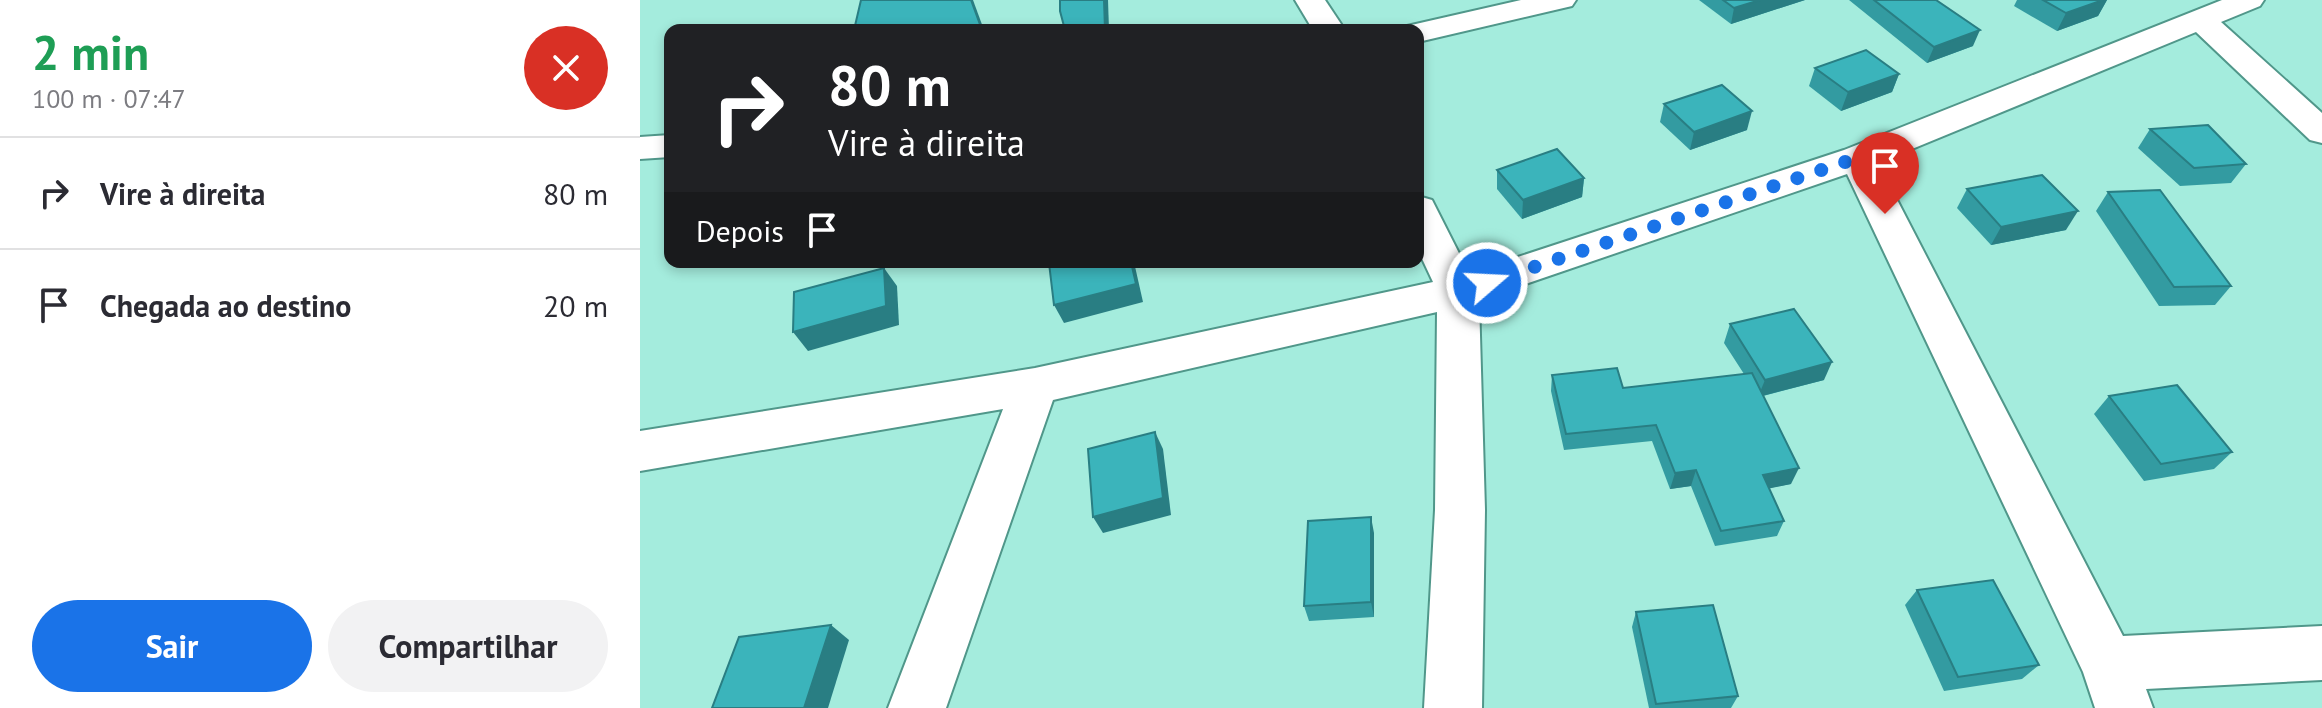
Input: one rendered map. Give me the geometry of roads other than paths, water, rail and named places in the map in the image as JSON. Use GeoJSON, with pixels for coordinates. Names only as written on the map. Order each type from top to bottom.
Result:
{"type":"FeatureCollection","features":[{"type":"Feature","properties":{"kind":"street"},"geometry":{"type":"LineString","coordinates":[[1310,0],[1325,24]]}},
{"type":"Feature","properties":{"kind":"street"},"geometry":{"type":"LineString","coordinates":[[1424,31],[1496,7],[1561,0]]}},
{"type":"Feature","properties":{"kind":"street"},"geometry":{"type":"LineString","coordinates":[[640,451],[1035,386],[1458,292],[1857,158],[2249,0]]}},
{"type":"Feature","properties":{"kind":"street"},"geometry":{"type":"LineString","coordinates":[[2200,19],[2322,132]]}},
{"type":"Feature","properties":{"kind":"street"},"geometry":{"type":"LineString","coordinates":[[640,148],[664,146]]}},
{"type":"Feature","properties":{"kind":"street"},"geometry":{"type":"LineString","coordinates":[[1857,158],[2116,686],[2322,653]]}},
{"type":"Feature","properties":{"kind":"street"},"geometry":{"type":"LineString","coordinates":[[1424,221],[1458,292],[1460,510],[1453,708]]}},
{"type":"Feature","properties":{"kind":"street"},"geometry":{"type":"LineString","coordinates":[[917,708],[1035,386]]}}]}
